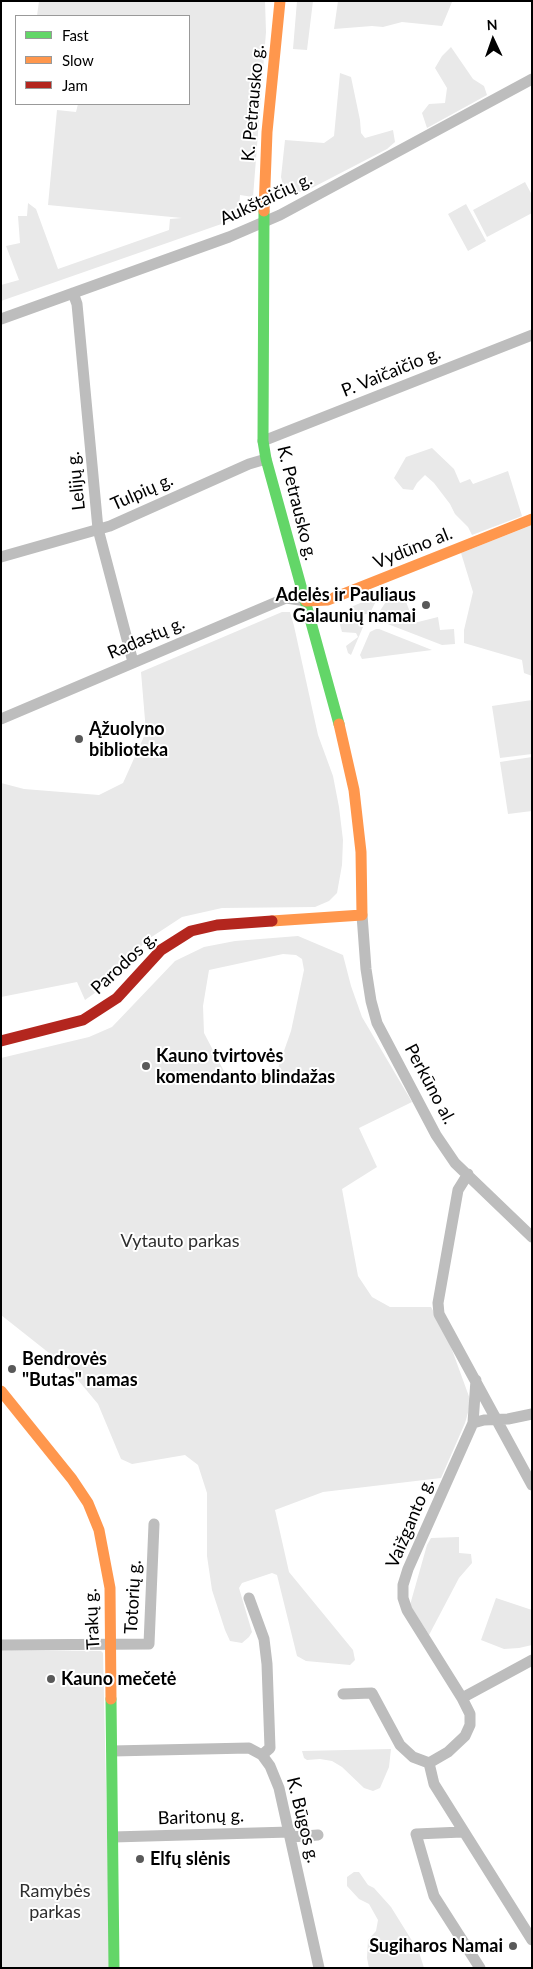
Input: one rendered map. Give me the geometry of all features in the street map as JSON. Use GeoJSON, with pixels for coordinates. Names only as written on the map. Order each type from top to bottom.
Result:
{"type":"FeatureCollection","features":[{"type":"Feature","properties":{"kind":"main road","name":"K. Petrausko g."},"geometry":{"type":"LineString","coordinates":[[280,1],[267,132],[263,222],[263,441],[266,459],[306,601],[354,790],[361,852],[362,915]]}},
{"type":"Feature","properties":{"kind":"main road","name":"Vydūno al."},"geometry":{"type":"LineString","coordinates":[[306,601],[328,600],[532,519]]}},
{"type":"Feature","properties":{"kind":"main road","name":"Parodos g."},"geometry":{"type":"LineString","coordinates":[[1,1041],[83,1020],[102,1009],[117,998],[161,950],[191,931],[217,924],[362,915]]}},
{"type":"Feature","properties":{"kind":"main road","name":"Trakų g."},"geometry":{"type":"LineString","coordinates":[[1,1391],[72,1479],[88,1503],[99,1530],[110,1588],[114,1968]]}},
{"type":"Feature","properties":{"kind":"street","name":"Aukštaičių g."},"geometry":{"type":"LineString","coordinates":[[1,318],[229,237],[263,222],[308,200],[532,79]]}},
{"type":"Feature","properties":{"kind":"street","name":"Lelijų g."},"geometry":{"type":"LineString","coordinates":[[73,293],[77,304],[98,529],[133,662]]}},
{"type":"Feature","properties":{"kind":"street","name":"P. Vaičaičio g."},"geometry":{"type":"LineString","coordinates":[[263,441],[532,335]]}},
{"type":"Feature","properties":{"kind":"street","name":"Tulpių g."},"geometry":{"type":"LineString","coordinates":[[1,557],[98,529],[249,464],[266,459]]}},
{"type":"Feature","properties":{"kind":"street","name":"Radastų g."},"geometry":{"type":"LineString","coordinates":[[1,719],[286,598],[306,601]]}},
{"type":"Feature","properties":{"kind":"street","name":"Perkūno al."},"geometry":{"type":"LineString","coordinates":[[362,915],[366,969],[371,1000],[378,1023],[436,1135],[455,1162],[532,1237]]}},
{"type":"Feature","properties":{"kind":"street"},"geometry":{"type":"LineString","coordinates":[[468,1174],[458,1190],[438,1303],[439,1314],[532,1485]]}},
{"type":"Feature","properties":{"kind":"street","name":"Vaižganto g."},"geometry":{"type":"LineString","coordinates":[[429,1763],[448,1752],[465,1736],[470,1725],[470,1714],[407,1610],[403,1598],[403,1586],[408,1569],[473,1423],[476,1380]]}},
{"type":"Feature","properties":{"kind":"street"},"geometry":{"type":"LineString","coordinates":[[473,1423],[532,1414]]}},
{"type":"Feature","properties":{"kind":"street","name":"Totorių g."},"geometry":{"type":"LineString","coordinates":[[1,1645],[149,1644],[154,1524]]}},
{"type":"Feature","properties":{"kind":"street"},"geometry":{"type":"LineString","coordinates":[[112,1750],[249,1748],[262,1756],[270,1748],[267,1664],[264,1638],[249,1598]]}},
{"type":"Feature","properties":{"kind":"street"},"geometry":{"type":"LineString","coordinates":[[462,1698],[532,1660]]}},
{"type":"Feature","properties":{"kind":"street"},"geometry":{"type":"LineString","coordinates":[[343,1694],[372,1693],[400,1745],[413,1757],[429,1763],[434,1784],[462,1832],[532,1940]]}},
{"type":"Feature","properties":{"kind":"street","name":"K. Būgos g."},"geometry":{"type":"LineString","coordinates":[[262,1756],[270,1766],[279,1788],[319,1968]]}},
{"type":"Feature","properties":{"kind":"street"},"geometry":{"type":"LineString","coordinates":[[462,1832],[416,1834],[434,1896],[480,1968]]}},
{"type":"Feature","properties":{"kind":"street","name":"Baritonų g."},"geometry":{"type":"LineString","coordinates":[[113,1837],[318,1835]]}},
{"type":"Feature","properties":{"kind":"green space"},"geometry":{"type":"Polygon","coordinates":[[[39,1],[265,1],[266,32],[253,197],[240,195],[239,209],[230,221],[1,301],[1,285],[19,280],[6,246],[20,243],[18,216],[27,216],[28,203],[36,209],[58,269],[169,230],[170,219],[182,218],[48,205],[57,110],[76,112],[78,105],[190,105],[190,15],[37,15],[39,1]]]}},
{"type":"Feature","properties":{"kind":"green space"},"geometry":{"type":"Polygon","coordinates":[[[297,1],[313,1],[307,50],[293,49],[297,1]]]}},
{"type":"Feature","properties":{"kind":"green space"},"geometry":{"type":"Polygon","coordinates":[[[338,1],[456,1],[452,2],[442,26],[402,22],[383,27],[334,29],[338,1]]]}},
{"type":"Feature","properties":{"kind":"green space"},"geometry":{"type":"Polygon","coordinates":[[[451,47],[473,79],[484,86],[487,95],[427,128],[422,113],[429,104],[445,103],[447,88],[435,68],[442,56],[451,47]]]}},
{"type":"Feature","properties":{"kind":"green space"},"geometry":{"type":"Polygon","coordinates":[[[340,73],[351,77],[361,133],[365,138],[393,130],[395,142],[387,149],[306,191],[293,193],[283,185],[281,177],[285,140],[324,143],[334,136],[340,73]]]}},
{"type":"Feature","properties":{"kind":"green space"},"geometry":{"type":"Polygon","coordinates":[[[525,182],[532,195],[532,213],[487,237],[473,210],[525,182]]]}},
{"type":"Feature","properties":{"kind":"green space"},"geometry":{"type":"Polygon","coordinates":[[[466,204],[486,241],[468,251],[448,214],[466,204]]]}},
{"type":"Feature","properties":{"kind":"green space"},"geometry":{"type":"Polygon","coordinates":[[[432,448],[454,469],[460,483],[470,479],[473,484],[508,471],[522,516],[472,535],[434,483],[425,475],[413,490],[403,489],[394,478],[406,457],[432,448]]]}},
{"type":"Feature","properties":{"kind":"green space"},"geometry":{"type":"Polygon","coordinates":[[[532,525],[532,676],[524,673],[522,660],[464,643],[464,630],[473,592],[461,553],[532,525]]]}},
{"type":"Feature","properties":{"kind":"green space"},"geometry":{"type":"Polygon","coordinates":[[[402,591],[414,623],[438,617],[440,630],[454,629],[455,644],[442,645],[380,621],[378,614],[389,597],[402,591]]]}},
{"type":"Feature","properties":{"kind":"green space"},"geometry":{"type":"Polygon","coordinates":[[[372,598],[376,601],[370,613],[362,615],[351,610],[351,607],[372,598]]]}},
{"type":"Feature","properties":{"kind":"green space"},"geometry":{"type":"Polygon","coordinates":[[[282,612],[290,612],[318,735],[333,776],[343,840],[342,865],[337,893],[329,901],[315,907],[222,908],[182,917],[147,940],[99,990],[85,1000],[77,982],[1,997],[1,783],[24,789],[99,795],[123,783],[146,732],[141,672],[282,612]]]}},
{"type":"Feature","properties":{"kind":"green space"},"geometry":{"type":"Polygon","coordinates":[[[342,617],[360,622],[363,627],[351,655],[348,653],[346,646],[358,637],[356,633],[342,632],[339,621],[342,617]]]}},
{"type":"Feature","properties":{"kind":"green space"},"geometry":{"type":"Polygon","coordinates":[[[376,629],[432,650],[362,659],[360,655],[370,632],[376,629]]]}},
{"type":"Feature","properties":{"kind":"green space"},"geometry":{"type":"Polygon","coordinates":[[[532,700],[532,754],[500,758],[492,706],[532,700]]]}},
{"type":"Feature","properties":{"kind":"green space"},"geometry":{"type":"Polygon","coordinates":[[[532,757],[532,811],[508,814],[500,762],[532,757]]]}},
{"type":"Feature","properties":{"kind":"green space","name":"Vytauto parkas"},"geometry":{"type":"Polygon","coordinates":[[[298,936],[343,955],[362,1017],[412,1102],[359,1128],[377,1167],[342,1189],[358,1276],[372,1297],[390,1307],[431,1307],[447,1336],[471,1402],[465,1423],[441,1478],[323,1492],[275,1510],[289,1572],[353,1650],[355,1660],[350,1665],[306,1661],[297,1656],[277,1575],[272,1573],[242,1583],[239,1588],[252,1632],[242,1643],[230,1641],[212,1590],[207,1556],[207,1493],[198,1465],[185,1455],[132,1464],[121,1459],[98,1404],[68,1368],[1,1315],[1,1058],[89,1037],[112,1027],[175,961],[204,947],[235,941],[298,936]],[[283,954],[209,970],[203,1006],[204,1033],[226,1075],[233,1080],[278,1068],[291,1031],[304,970],[302,959],[296,955],[283,954]]]}},
{"type":"Feature","properties":{"kind":"green space"},"geometry":{"type":"Polygon","coordinates":[[[459,1537],[459,1553],[471,1554],[472,1563],[459,1578],[429,1635],[410,1605],[427,1545],[431,1538],[459,1537]]]}},
{"type":"Feature","properties":{"kind":"green space"},"geometry":{"type":"Polygon","coordinates":[[[496,1598],[532,1610],[532,1645],[504,1649],[481,1640],[496,1598]]]}},
{"type":"Feature","properties":{"kind":"green space","name":"Ramybės parkas"},"geometry":{"type":"Polygon","coordinates":[[[1,1650],[101,1651],[103,1653],[110,1968],[1,1968],[1,1650]]]}},
{"type":"Feature","properties":{"kind":"green space"},"geometry":{"type":"Polygon","coordinates":[[[391,1749],[389,1767],[380,1788],[373,1791],[364,1788],[342,1767],[332,1761],[320,1759],[307,1760],[304,1758],[302,1751],[391,1749]]]}},
{"type":"Feature","properties":{"kind":"green space"},"geometry":{"type":"Polygon","coordinates":[[[354,1872],[359,1872],[368,1885],[374,1888],[391,1907],[419,1952],[424,1968],[369,1968],[367,1958],[368,1940],[376,1931],[378,1920],[369,1904],[359,1899],[347,1886],[347,1877],[354,1872]]]}},
{"type":"Feature","properties":{"kind":"traffic: fast"},"geometry":{"type":"LineString","coordinates":[[264,211],[263,441],[266,459],[339,724]]}},
{"type":"Feature","properties":{"kind":"traffic: fast"},"geometry":{"type":"LineString","coordinates":[[111,1699],[114,1968]]}},
{"type":"Feature","properties":{"kind":"traffic: slow"},"geometry":{"type":"LineString","coordinates":[[264,211],[267,132],[280,1]]}},
{"type":"Feature","properties":{"kind":"traffic: slow"},"geometry":{"type":"LineString","coordinates":[[306,601],[328,600],[532,519]]}},
{"type":"Feature","properties":{"kind":"traffic: slow"},"geometry":{"type":"LineString","coordinates":[[272,921],[362,915],[361,852],[354,790],[339,724]]}},
{"type":"Feature","properties":{"kind":"traffic: slow"},"geometry":{"type":"LineString","coordinates":[[1,1391],[72,1479],[88,1503],[99,1530],[110,1588],[111,1699]]}},
{"type":"Feature","properties":{"kind":"traffic: jam"},"geometry":{"type":"LineString","coordinates":[[1,1041],[83,1020],[117,998],[161,950],[191,931],[217,925],[272,921]]}},
{"type":"Feature","properties":{"kind":"place","name":"Adelės ir Pauliaus Galaunių namai"},"geometry":{"type":"Point","coordinates":[426,605]}},
{"type":"Feature","properties":{"kind":"place","name":"Ąžuolyno biblioteka"},"geometry":{"type":"Point","coordinates":[79,739]}},
{"type":"Feature","properties":{"kind":"place","name":"Kauno tvirtovės komendanto blindažas"},"geometry":{"type":"Point","coordinates":[146,1066]}},
{"type":"Feature","properties":{"kind":"place","name":"Bendrovės \"Butas\" namas"},"geometry":{"type":"Point","coordinates":[12,1369]}},
{"type":"Feature","properties":{"kind":"place","name":"Kauno mečetė"},"geometry":{"type":"Point","coordinates":[51,1679]}},
{"type":"Feature","properties":{"kind":"place","name":"Elfų slėnis"},"geometry":{"type":"Point","coordinates":[140,1859]}},
{"type":"Feature","properties":{"kind":"place","name":"Sugiharos Namai"},"geometry":{"type":"Point","coordinates":[513,1946]}}]}
